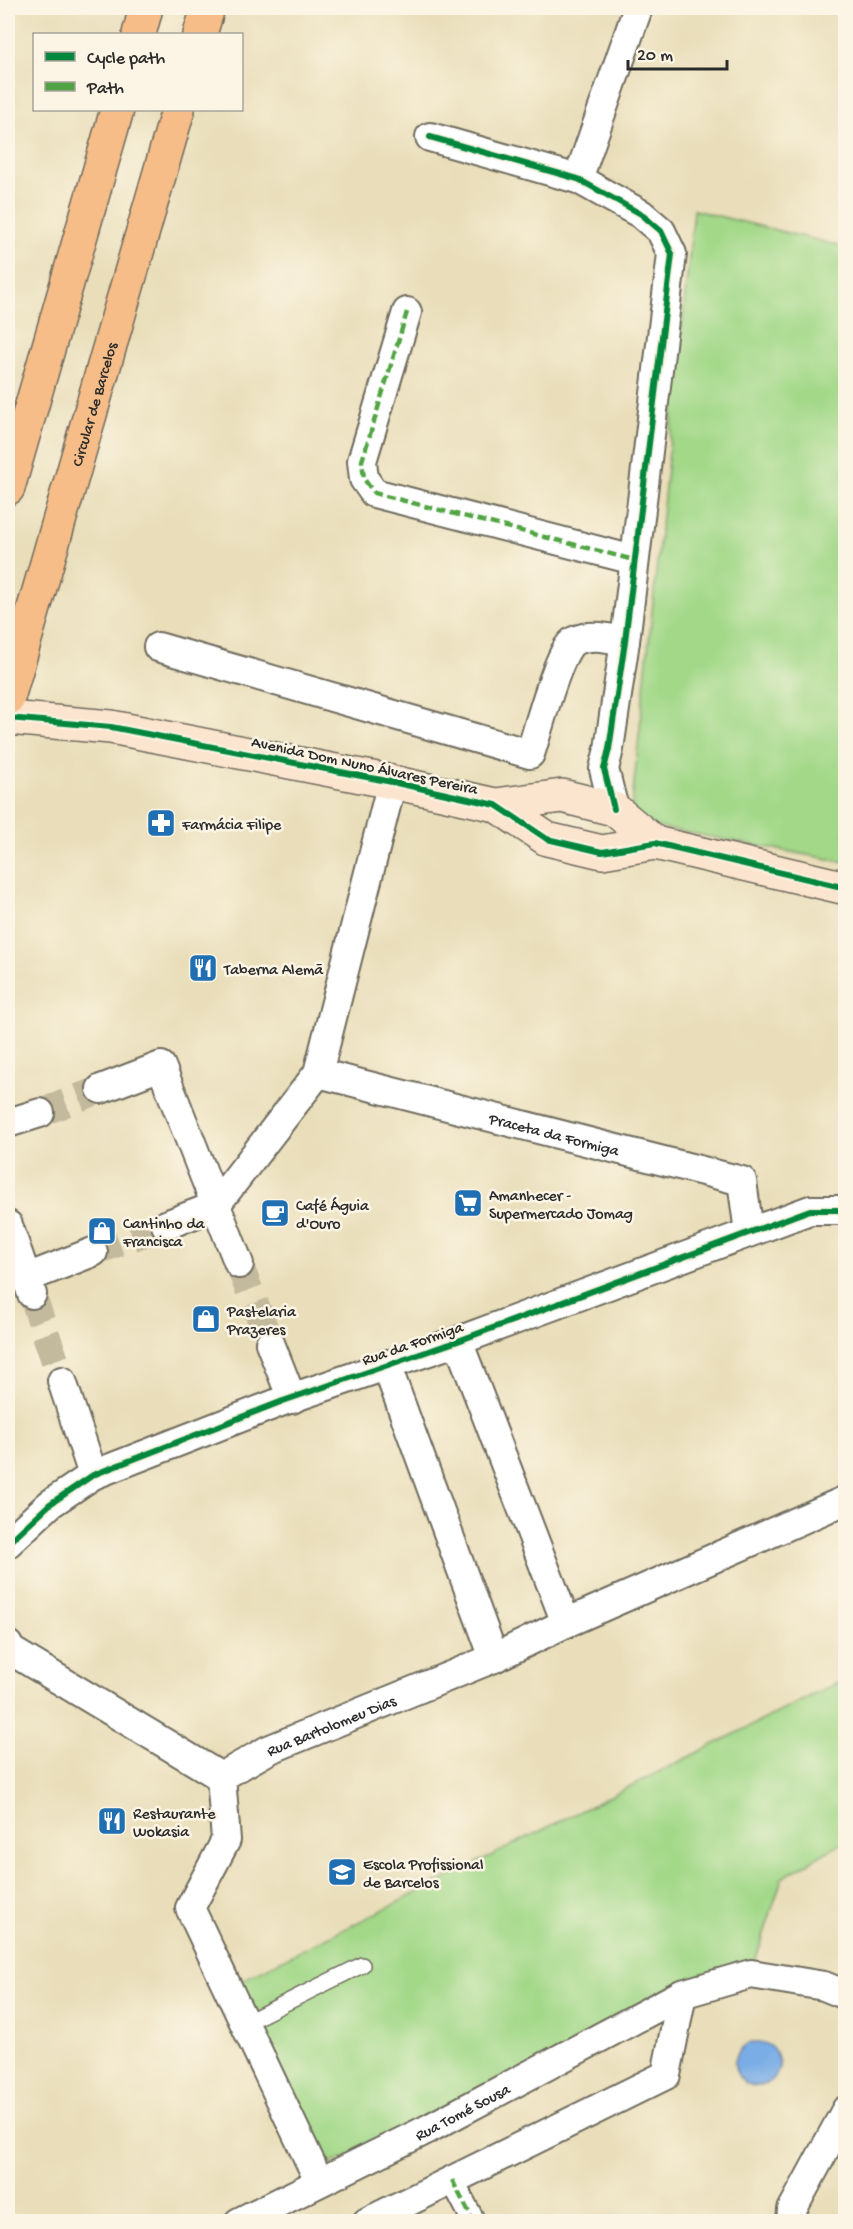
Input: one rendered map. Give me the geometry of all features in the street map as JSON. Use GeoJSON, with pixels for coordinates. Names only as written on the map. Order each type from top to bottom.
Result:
{"type":"FeatureCollection","features":[{"type":"Feature","properties":{"kind":"main road"},"geometry":{"type":"LineString","coordinates":[[138,33],[146,8]]}},
{"type":"Feature","properties":{"kind":"main road"},"geometry":{"type":"LineString","coordinates":[[200,33],[208,8]]}},
{"type":"Feature","properties":{"kind":"main road"},"geometry":{"type":"LineString","coordinates":[[8,488],[117,111]]}},
{"type":"Feature","properties":{"kind":"main road","name":"Circular de Barcelos"},"geometry":{"type":"LineString","coordinates":[[8,698],[178,111]]}},
{"type":"Feature","properties":{"kind":"main road","name":"Avenida Dom Nuno Álvares Pereira"},"geometry":{"type":"LineString","coordinates":[[8,718],[111,727],[392,782],[496,805],[562,796],[614,809],[655,843]]}},
{"type":"Feature","properties":{"kind":"main road","name":"Avenida Dom Nuno Álvares Pereira"},"geometry":{"type":"LineString","coordinates":[[496,805],[547,839],[602,852],[655,843],[846,888]]}},
{"type":"Feature","properties":{"kind":"street"},"geometry":{"type":"LineString","coordinates":[[578,179],[638,8]]}},
{"type":"Feature","properties":{"kind":"street"},"geometry":{"type":"LineString","coordinates":[[430,137],[578,179],[641,214],[662,231],[672,254],[625,641],[604,769],[614,809]]}},
{"type":"Feature","properties":{"kind":"street"},"geometry":{"type":"LineString","coordinates":[[407,312],[362,461],[364,479],[374,493],[634,560]]}},
{"type":"Feature","properties":{"kind":"street"},"geometry":{"type":"LineString","coordinates":[[158,647],[530,754],[561,656],[572,641],[591,636],[625,641]]}},
{"type":"Feature","properties":{"kind":"street"},"geometry":{"type":"LineString","coordinates":[[562,796],[604,769]]}},
{"type":"Feature","properties":{"kind":"street"},"geometry":{"type":"LineString","coordinates":[[166,1225],[215,1206],[318,1073],[392,782]]}},
{"type":"Feature","properties":{"kind":"street"},"geometry":{"type":"LineString","coordinates":[[101,1089],[161,1066],[239,1264]]}},
{"type":"Feature","properties":{"kind":"street","name":"Praceta da Formiga"},"geometry":{"type":"LineString","coordinates":[[318,1073],[742,1181],[749,1232]]}},
{"type":"Feature","properties":{"kind":"street"},"geometry":{"type":"LineString","coordinates":[[8,1123],[40,1113]]}},
{"type":"Feature","properties":{"kind":"street","name":"Rua da Formiga"},"geometry":{"type":"LineString","coordinates":[[8,1543],[50,1504],[93,1475],[386,1364],[458,1341],[810,1210],[846,1210]]}},
{"type":"Feature","properties":{"kind":"street"},"geometry":{"type":"LineString","coordinates":[[8,1225],[30,1286],[93,1252]]}},
{"type":"Feature","properties":{"kind":"street"},"geometry":{"type":"LineString","coordinates":[[458,1341],[566,1623]]}},
{"type":"Feature","properties":{"kind":"street"},"geometry":{"type":"LineString","coordinates":[[270,1343],[292,1399]]}},
{"type":"Feature","properties":{"kind":"street"},"geometry":{"type":"LineString","coordinates":[[386,1364],[494,1658]]}},
{"type":"Feature","properties":{"kind":"street"},"geometry":{"type":"LineString","coordinates":[[62,1381],[93,1475]]}},
{"type":"Feature","properties":{"kind":"street","name":"Rua Bartolomeu Dias"},"geometry":{"type":"LineString","coordinates":[[221,1777],[268,1750],[494,1658],[566,1623],[846,1500]]}},
{"type":"Feature","properties":{"kind":"street"},"geometry":{"type":"LineString","coordinates":[[8,1645],[10,1650],[221,1777],[226,1840],[190,1908],[319,2181]]}},
{"type":"Feature","properties":{"kind":"street","name":"Rua Tomé Sousa"},"geometry":{"type":"LineString","coordinates":[[239,2222],[428,2129],[682,1994],[751,1974],[824,1986],[846,1995]]}},
{"type":"Feature","properties":{"kind":"street"},"geometry":{"type":"LineString","coordinates":[[367,2222],[666,2075],[682,1994]]}},
{"type":"Feature","properties":{"kind":"street"},"geometry":{"type":"LineString","coordinates":[[790,2222],[792,2210],[846,2110]]}},
{"type":"Feature","properties":{"kind":"street"},"geometry":{"type":"LineString","coordinates":[[452,2180],[474,2222]]}},
{"type":"Feature","properties":{"kind":"lane"},"geometry":{"type":"LineString","coordinates":[[245,2024],[362,1965]]}},
{"type":"Feature","properties":{"kind":"green space"},"geometry":{"type":"Polygon","coordinates":[[[694,210],[845,247],[845,862],[630,822],[694,210]]]}},
{"type":"Feature","properties":{"kind":"green space"},"geometry":{"type":"Polygon","coordinates":[[[845,1679],[845,1841],[782,1878],[751,1974],[319,2169],[228,1987],[845,1679]]]}},
{"type":"Feature","properties":{"kind":"water"},"geometry":{"type":"Polygon","coordinates":[[[757,2042],[772,2049],[779,2064],[772,2079],[757,2086],[742,2079],[735,2064],[742,2049],[757,2042]]]}},
{"type":"Feature","properties":{"kind":"tunnel"},"geometry":{"type":"LineString","coordinates":[[40,1113],[101,1089]]}},
{"type":"Feature","properties":{"kind":"tunnel"},"geometry":{"type":"LineString","coordinates":[[93,1252],[166,1225]]}},
{"type":"Feature","properties":{"kind":"tunnel"},"geometry":{"type":"LineString","coordinates":[[239,1264],[270,1343]]}},
{"type":"Feature","properties":{"kind":"tunnel"},"geometry":{"type":"LineString","coordinates":[[32,1294],[62,1381]]}},
{"type":"Feature","properties":{"kind":"marked path"},"geometry":{"type":"LineString","coordinates":[[407,312],[362,461],[364,479],[374,493],[634,560]]}},
{"type":"Feature","properties":{"kind":"marked path"},"geometry":{"type":"LineString","coordinates":[[452,2180],[474,2222]]}},
{"type":"Feature","properties":{"kind":"cycle path"},"geometry":{"type":"LineString","coordinates":[[430,137],[578,179],[641,214],[661,231],[672,254],[625,641],[604,769],[614,809]]}},
{"type":"Feature","properties":{"kind":"cycle path"},"geometry":{"type":"LineString","coordinates":[[8,718],[111,727],[392,782],[496,805],[547,839],[602,852],[655,843],[846,888]]}},
{"type":"Feature","properties":{"kind":"cycle path"},"geometry":{"type":"LineString","coordinates":[[8,1543],[50,1504],[93,1475],[283,1401],[458,1341],[810,1210],[846,1210]]}},
{"type":"Feature","properties":{"kind":"place","name":"Farmácia Filipe"},"geometry":{"type":"Point","coordinates":[161,823]}},
{"type":"Feature","properties":{"kind":"place","name":"Taberna Alemã"},"geometry":{"type":"Point","coordinates":[203,968]}},
{"type":"Feature","properties":{"kind":"place","name":"Amanhecer - Supermercado Jomag"},"geometry":{"type":"Point","coordinates":[468,1203]}},
{"type":"Feature","properties":{"kind":"place","name":"Café Águia d'Ouro"},"geometry":{"type":"Point","coordinates":[275,1213]}},
{"type":"Feature","properties":{"kind":"place","name":"Cantinho da Francisca"},"geometry":{"type":"Point","coordinates":[102,1231]}},
{"type":"Feature","properties":{"kind":"place","name":"Pastelaria Prazeres"},"geometry":{"type":"Point","coordinates":[206,1319]}},
{"type":"Feature","properties":{"kind":"place","name":"Restaurante Wokasia"},"geometry":{"type":"Point","coordinates":[112,1821]}},
{"type":"Feature","properties":{"kind":"place","name":"Escola Profissional de Barcelos"},"geometry":{"type":"Point","coordinates":[342,1872]}}]}
